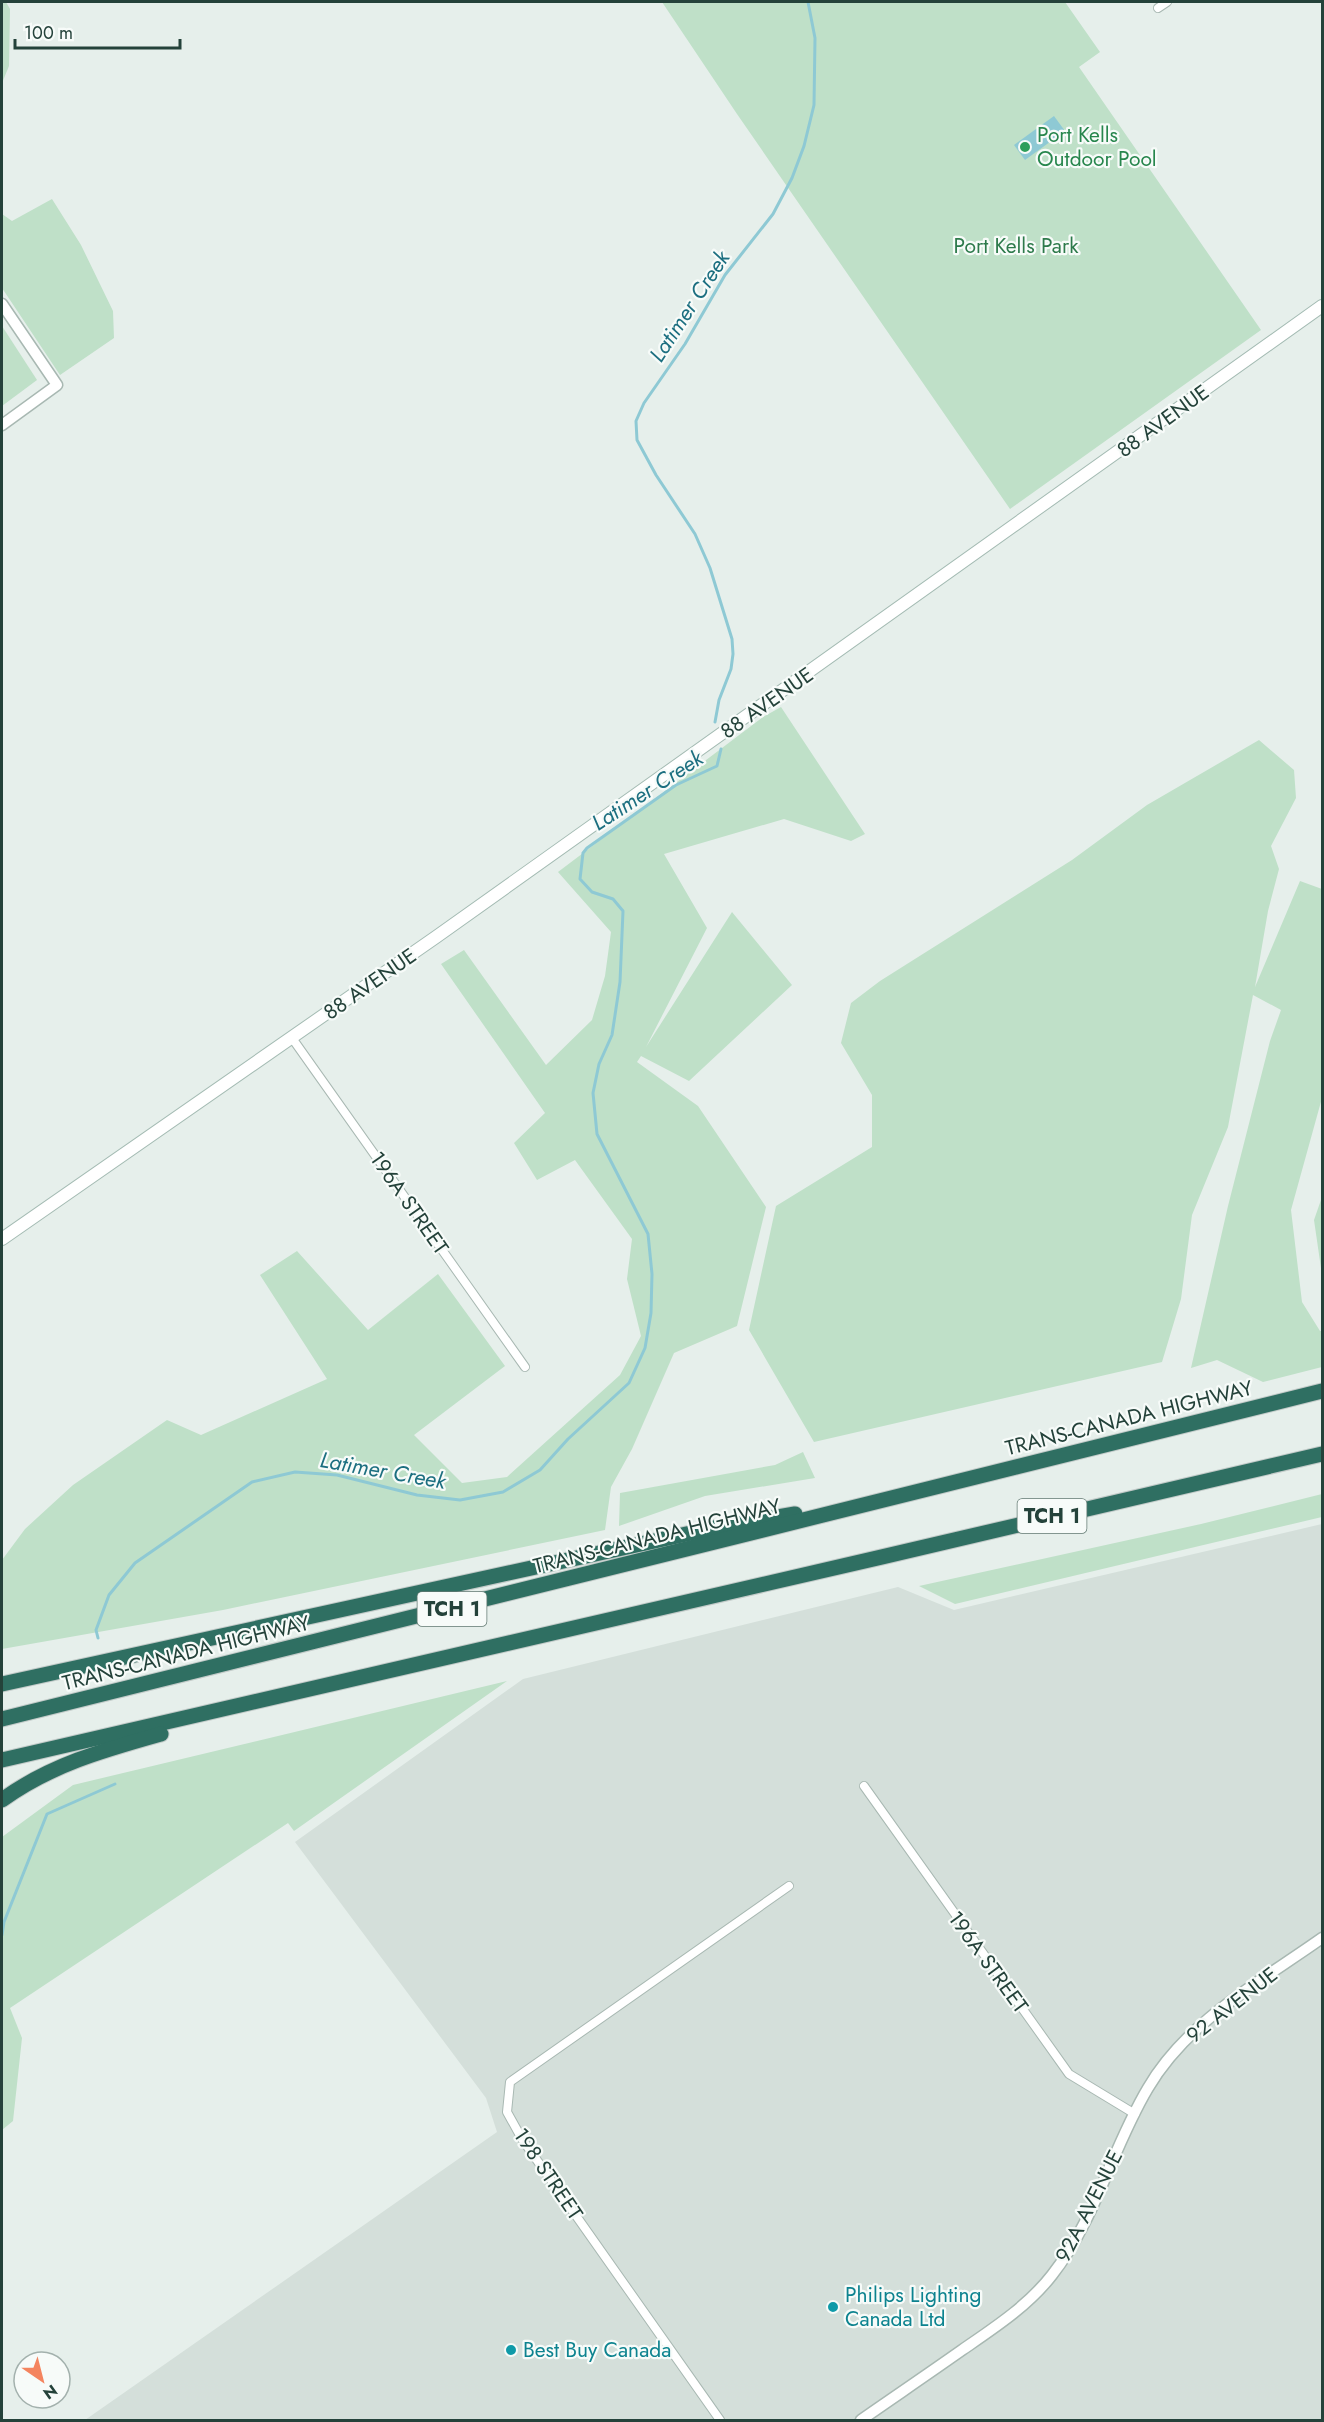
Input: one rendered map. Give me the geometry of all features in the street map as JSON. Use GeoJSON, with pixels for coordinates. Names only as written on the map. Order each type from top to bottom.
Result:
{"type":"FeatureCollection","features":[{"type":"Feature","properties":{"kind":"highway","name":"TRANS-CANADA HIGHWAY"},"geometry":{"type":"LineString","coordinates":[[2,1719],[1323,1391]]}},
{"type":"Feature","properties":{"kind":"highway","name":"TCH 1"},"geometry":{"type":"LineString","coordinates":[[2,1760],[309,1692],[1323,1454]]}},
{"type":"Feature","properties":{"kind":"highway"},"geometry":{"type":"LineString","coordinates":[[2,1684],[714,1528],[901,1495]]}},
{"type":"Feature","properties":{"kind":"highway"},"geometry":{"type":"LineString","coordinates":[[2,1800],[47,1772],[84,1756],[309,1692]]}},
{"type":"Feature","properties":{"kind":"main road","name":"88 AVENUE"},"geometry":{"type":"LineString","coordinates":[[2,1239],[292,1038],[1323,306]]}},
{"type":"Feature","properties":{"kind":"street"},"geometry":{"type":"LineString","coordinates":[[1158,8],[1167,2]]}},
{"type":"Feature","properties":{"kind":"street"},"geometry":{"type":"LineString","coordinates":[[2,304],[57,385],[2,425]]}},
{"type":"Feature","properties":{"kind":"street","name":"196A STREET"},"geometry":{"type":"LineString","coordinates":[[292,1038],[525,1367]]}},
{"type":"Feature","properties":{"kind":"street","name":"196A STREET"},"geometry":{"type":"LineString","coordinates":[[864,1786],[1069,2074],[1135,2114]]}},
{"type":"Feature","properties":{"kind":"street","name":"198 STREET"},"geometry":{"type":"LineString","coordinates":[[720,2421],[522,2139],[507,2112],[510,2082],[789,1886]]}},
{"type":"Feature","properties":{"kind":"street","name":"92 AVENUE"},"geometry":{"type":"LineString","coordinates":[[1135,2114],[1148,2088],[1167,2060],[1196,2030],[1216,2013],[1323,1938]]}},
{"type":"Feature","properties":{"kind":"street","name":"92A AVENUE"},"geometry":{"type":"LineString","coordinates":[[861,2421],[1006,2319],[1051,2276],[1077,2238],[1135,2114]]}},
{"type":"Feature","properties":{"kind":"shaded area"},"geometry":{"type":"Polygon","coordinates":[[[1322,1524],[1322,2420],[85,2420],[497,2132],[486,2098],[295,1842],[523,1679],[898,1587],[954,1610],[1322,1524]]]}},
{"type":"Feature","properties":{"kind":"green space"},"geometry":{"type":"Polygon","coordinates":[[[2,2],[6,2],[10,9],[9,66],[2,83],[2,2]]]}},
{"type":"Feature","properties":{"kind":"green space","name":"Port Kells Park"},"geometry":{"type":"Polygon","coordinates":[[[662,2],[1065,2],[1100,52],[1079,67],[1261,330],[1010,509],[662,2]]]}},
{"type":"Feature","properties":{"kind":"green space"},"geometry":{"type":"Polygon","coordinates":[[[52,199],[81,245],[113,311],[114,338],[60,375],[2,288],[2,214],[12,221],[52,199]]]}},
{"type":"Feature","properties":{"kind":"green space"},"geometry":{"type":"Polygon","coordinates":[[[2,326],[37,380],[2,406],[2,326]]]}},
{"type":"Feature","properties":{"kind":"green space"},"geometry":{"type":"Polygon","coordinates":[[[781,707],[865,834],[851,841],[784,819],[664,854],[707,928],[646,1047],[732,912],[792,985],[689,1081],[641,1056],[637,1062],[698,1106],[766,1207],[737,1326],[674,1353],[632,1449],[611,1487],[605,1530],[223,1610],[2,1649],[2,1560],[25,1529],[73,1485],[167,1420],[201,1435],[327,1379],[260,1275],[297,1251],[368,1330],[438,1274],[505,1366],[414,1435],[462,1483],[507,1477],[620,1375],[641,1336],[627,1279],[632,1239],[575,1160],[537,1180],[514,1143],[545,1113],[441,964],[464,950],[546,1065],[592,1020],[605,976],[611,932],[558,872],[763,717],[781,707]]]}},
{"type":"Feature","properties":{"kind":"green space"},"geometry":{"type":"Polygon","coordinates":[[[1259,740],[1294,770],[1296,798],[1271,846],[1279,869],[1268,911],[1255,987],[1300,881],[1322,889],[1322,1098],[1291,1210],[1302,1302],[1322,1331],[1322,1367],[1263,1382],[1217,1360],[1191,1368],[1228,1206],[1270,1041],[1281,1010],[1253,995],[1228,1127],[1192,1215],[1181,1299],[1162,1362],[814,1442],[749,1330],[776,1206],[872,1147],[872,1095],[841,1043],[851,1003],[880,981],[1072,860],[1147,805],[1259,740]]]}},
{"type":"Feature","properties":{"kind":"green space"},"geometry":{"type":"Polygon","coordinates":[[[1322,1197],[1322,1275],[1314,1220],[1322,1197]]]}},
{"type":"Feature","properties":{"kind":"green space"},"geometry":{"type":"Polygon","coordinates":[[[803,1452],[815,1478],[705,1496],[619,1526],[620,1493],[775,1465],[803,1452]]]}},
{"type":"Feature","properties":{"kind":"green space"},"geometry":{"type":"Polygon","coordinates":[[[1322,1494],[1322,1517],[955,1604],[919,1586],[1201,1524],[1322,1494]]]}},
{"type":"Feature","properties":{"kind":"green space"},"geometry":{"type":"Polygon","coordinates":[[[507,1681],[294,1831],[288,1823],[10,2008],[22,2038],[13,2121],[2,2130],[2,1837],[73,1785],[507,1681]]]}},
{"type":"Feature","properties":{"kind":"water"},"geometry":{"type":"Polygon","coordinates":[[[1054,116],[1065,131],[1025,160],[1014,145],[1054,116]]]}},
{"type":"Feature","properties":{"kind":"waterway","name":"Latimer Creek"},"geometry":{"type":"LineString","coordinates":[[715,722],[719,700],[731,669],[732,639],[710,568],[695,534],[656,475],[637,440],[636,421],[644,403],[685,344],[725,275],[773,214],[792,178],[804,146],[814,105],[815,38],[808,2]]}},
{"type":"Feature","properties":{"kind":"waterway","name":"Latimer Creek"},"geometry":{"type":"LineString","coordinates":[[98,1638],[96,1630],[109,1595],[135,1563],[252,1482],[295,1472],[337,1475],[417,1495],[460,1500],[503,1492],[540,1470],[568,1439],[629,1383],[645,1348],[651,1313],[652,1274],[648,1234],[597,1134],[593,1093],[599,1064],[612,1035],[620,982],[623,911],[613,899],[592,892],[580,879],[583,853],[676,785],[717,766],[721,749]]}},
{"type":"Feature","properties":{"kind":"waterway","name":"Latimer Creek"},"geometry":{"type":"LineString","coordinates":[[2,1935],[4,1922],[47,1814],[115,1784]]}},
{"type":"Feature","properties":{"kind":"place","name":"Port Kells Outdoor Pool"},"geometry":{"type":"Point","coordinates":[1025,147]}},
{"type":"Feature","properties":{"kind":"place","name":"Philips Lighting Canada Ltd"},"geometry":{"type":"Point","coordinates":[833,2307]}},
{"type":"Feature","properties":{"kind":"place","name":"Best Buy Canada"},"geometry":{"type":"Point","coordinates":[511,2350]}}]}
